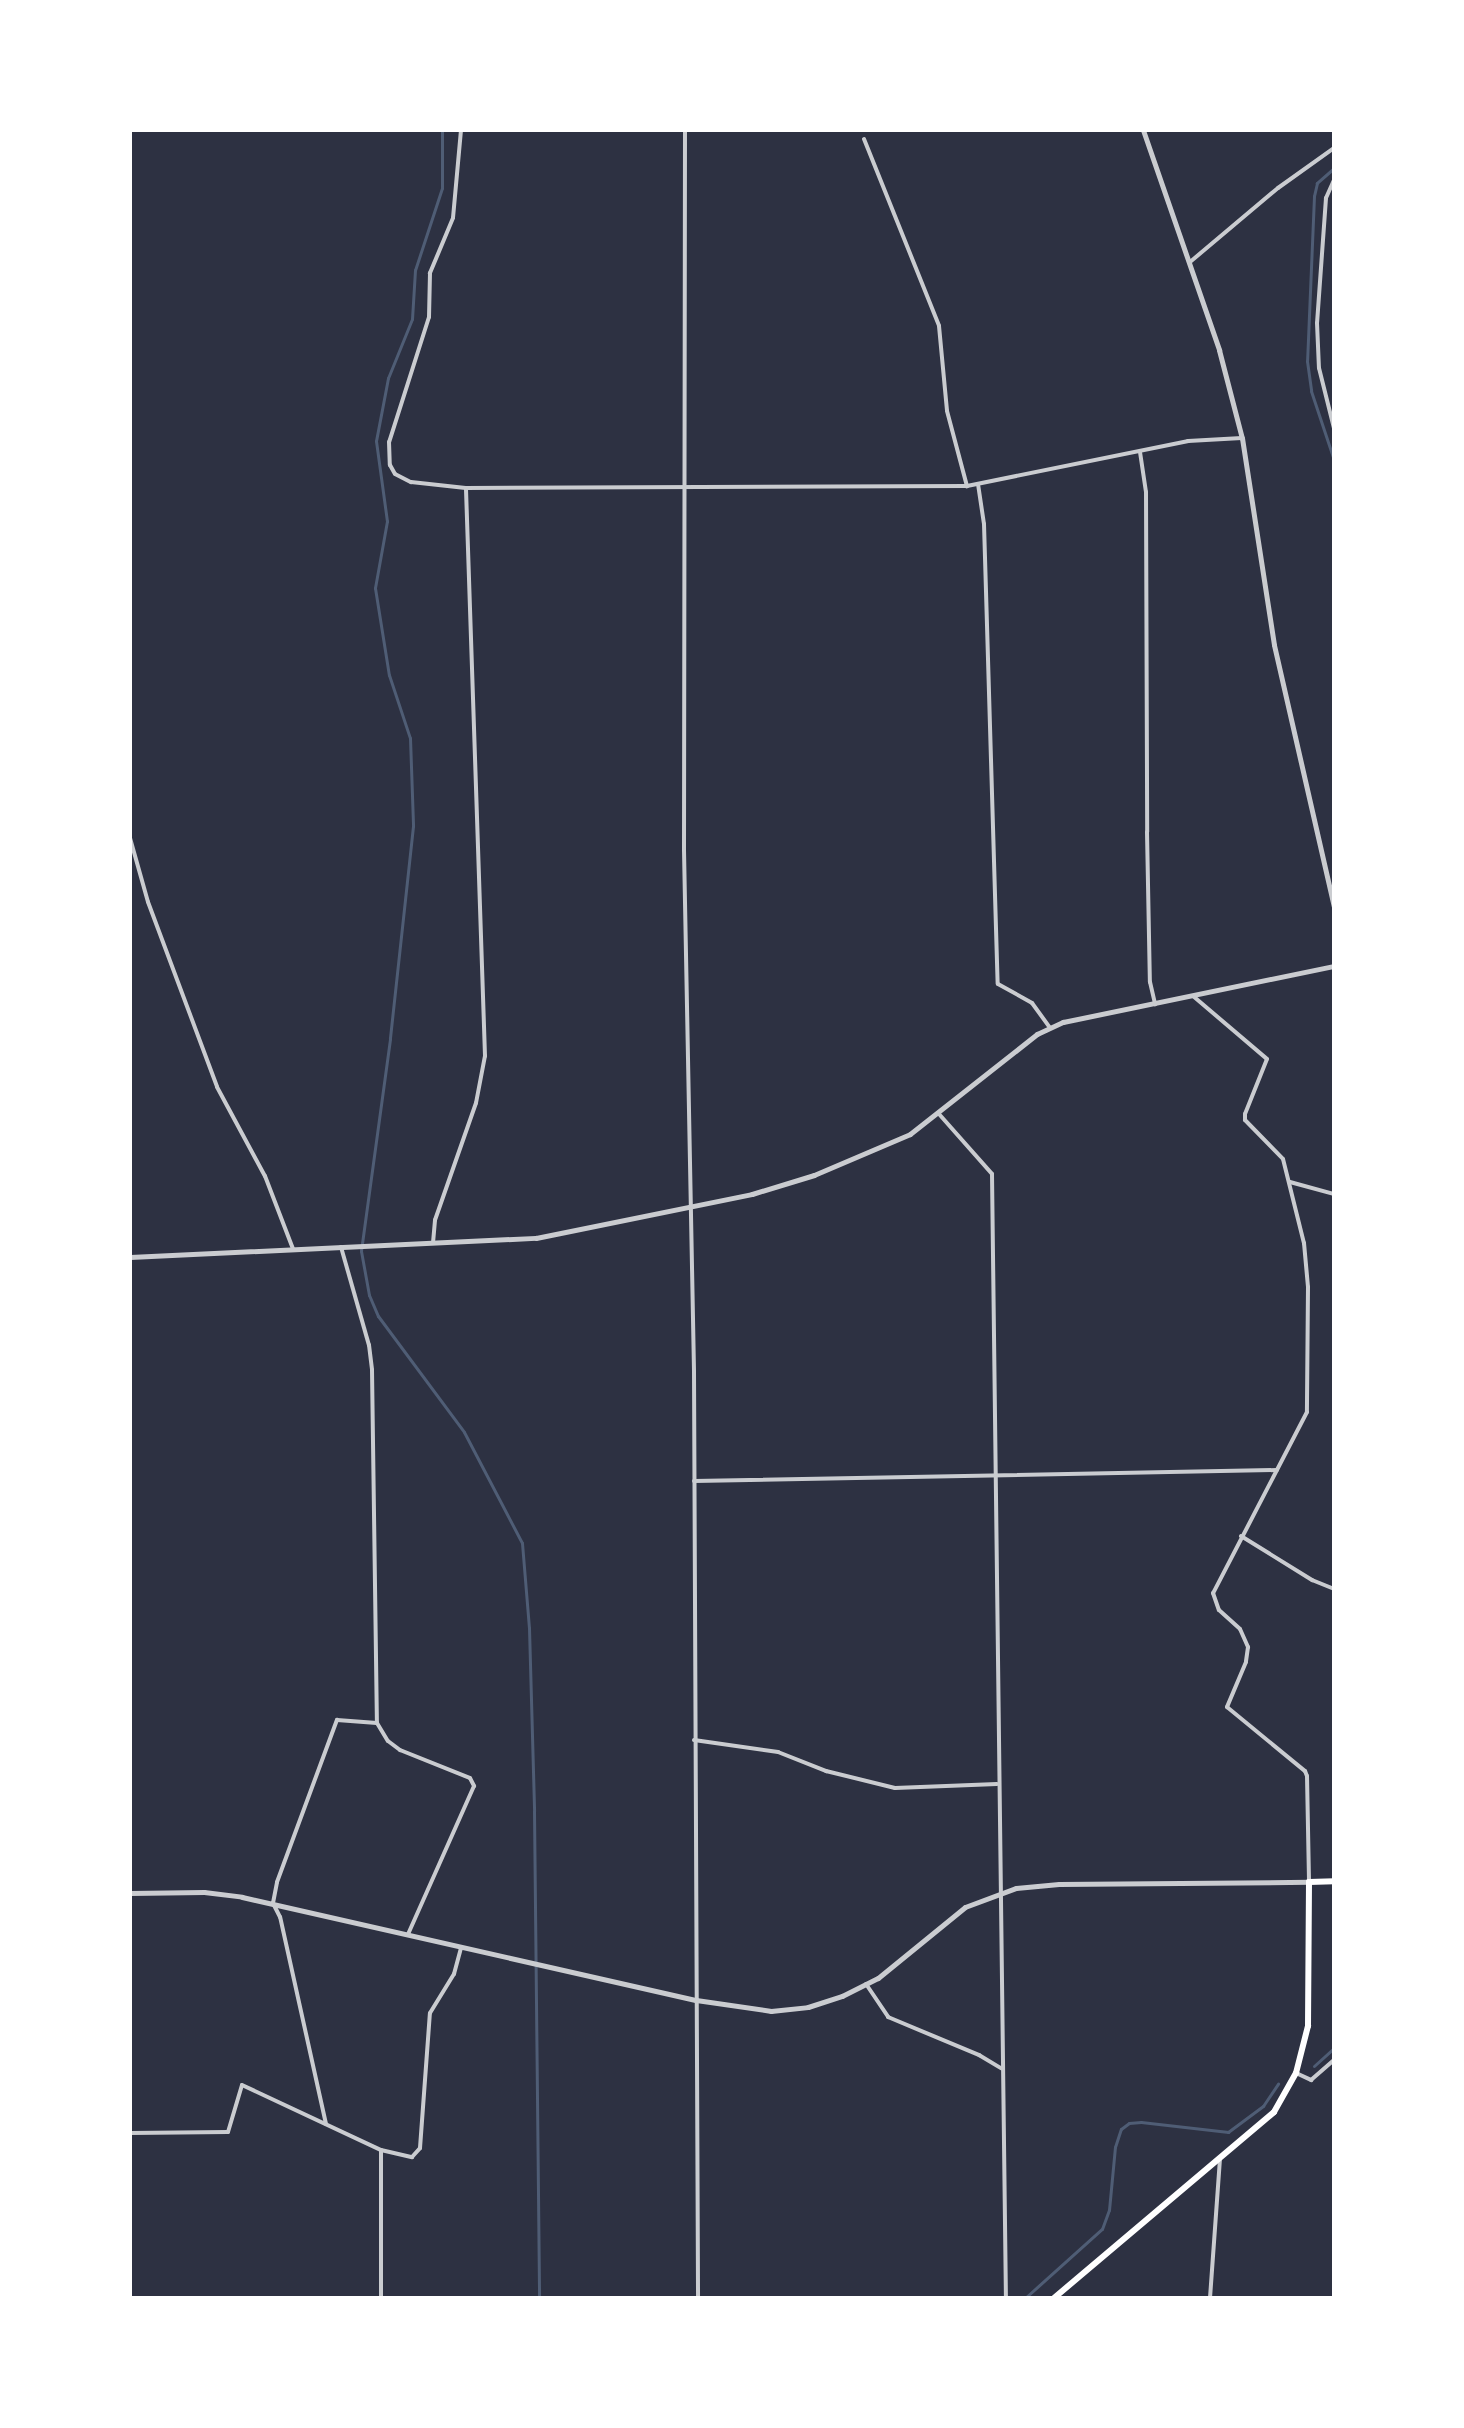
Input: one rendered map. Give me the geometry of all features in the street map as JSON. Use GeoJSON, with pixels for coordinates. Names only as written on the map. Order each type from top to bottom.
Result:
{"type":"FeatureCollection","features":[{"type":"Feature","properties":{"kind":"main road"},"geometry":{"type":"LineString","coordinates":[[1054,2298],[1274,2112],[1296,2073],[1308,2026],[1309,1882],[1334,1881]]}},
{"type":"Feature","properties":{"kind":"street"},"geometry":{"type":"LineString","coordinates":[[461,130],[453,218],[430,273],[429,317],[394,420],[389,457],[395,474],[411,482],[466,488],[967,486],[1188,441],[1242,438]]}},
{"type":"Feature","properties":{"kind":"street"},"geometry":{"type":"LineString","coordinates":[[685,130],[684,850],[694,1481],[698,2298]]}},
{"type":"Feature","properties":{"kind":"street"},"geometry":{"type":"LineString","coordinates":[[1143,130],[1219,350],[1242,438],[1274,645],[1334,908]]}},
{"type":"Feature","properties":{"kind":"street"},"geometry":{"type":"LineString","coordinates":[[864,139],[939,326],[947,411],[967,486]]}},
{"type":"Feature","properties":{"kind":"street"},"geometry":{"type":"LineString","coordinates":[[1190,262],[1278,188],[1334,148]]}},
{"type":"Feature","properties":{"kind":"street"},"geometry":{"type":"LineString","coordinates":[[1334,180],[1326,198],[1317,323],[1319,368],[1334,428]]}},
{"type":"Feature","properties":{"kind":"street"},"geometry":{"type":"LineString","coordinates":[[1140,452],[1146,492],[1147,832],[1150,982],[1155,1004]]}},
{"type":"Feature","properties":{"kind":"street"},"geometry":{"type":"LineString","coordinates":[[978,484],[984,524],[998,984],[1032,1003],[1050,1028]]}},
{"type":"Feature","properties":{"kind":"street"},"geometry":{"type":"LineString","coordinates":[[433,1243],[435,1220],[481,1083],[486,1034],[466,488]]}},
{"type":"Feature","properties":{"kind":"street"},"geometry":{"type":"LineString","coordinates":[[130,838],[168,960],[217,1087],[265,1176],[293,1249]]}},
{"type":"Feature","properties":{"kind":"street"},"geometry":{"type":"LineString","coordinates":[[130,1257],[536,1238],[690,1208],[814,1175],[900,1138],[939,1114],[1050,1028],[1076,1019],[1334,966]]}},
{"type":"Feature","properties":{"kind":"street"},"geometry":{"type":"LineString","coordinates":[[130,1893],[204,1892],[273,1903],[696,2000],[771,2011],[808,2007],[866,1984],[965,1907],[998,1893],[1059,1884],[1309,1882],[1305,1771],[1227,1707],[1246,1662],[1248,1647],[1240,1629],[1219,1610],[1213,1593],[1307,1412],[1308,1287],[1304,1243],[1280,1153],[1245,1120],[1267,1059],[1193,996]]}},
{"type":"Feature","properties":{"kind":"street"},"geometry":{"type":"LineString","coordinates":[[939,1114],[992,1174],[997,1476],[998,1893],[1006,2298]]}},
{"type":"Feature","properties":{"kind":"street"},"geometry":{"type":"LineString","coordinates":[[1290,1182],[1334,1194]]}},
{"type":"Feature","properties":{"kind":"street"},"geometry":{"type":"LineString","coordinates":[[341,1247],[369,1345],[372,1370],[377,1723],[388,1741],[400,1750],[470,1778],[474,1786],[408,1934]]}},
{"type":"Feature","properties":{"kind":"street"},"geometry":{"type":"LineString","coordinates":[[694,1481],[1277,1470]]}},
{"type":"Feature","properties":{"kind":"street"},"geometry":{"type":"LineString","coordinates":[[1241,1536],[1312,1580],[1334,1589]]}},
{"type":"Feature","properties":{"kind":"street"},"geometry":{"type":"LineString","coordinates":[[326,2124],[280,1917],[273,1903],[277,1882],[337,1720],[377,1723]]}},
{"type":"Feature","properties":{"kind":"street"},"geometry":{"type":"LineString","coordinates":[[694,1740],[778,1752],[826,1771],[895,1788],[998,1784]]}},
{"type":"Feature","properties":{"kind":"street"},"geometry":{"type":"LineString","coordinates":[[130,2133],[228,2132],[242,2085],[381,2150],[408,2158],[420,2148],[430,2013],[454,1974],[461,1946]]}},
{"type":"Feature","properties":{"kind":"street"},"geometry":{"type":"LineString","coordinates":[[866,1984],[888,2017],[979,2055],[1001,2068]]}},
{"type":"Feature","properties":{"kind":"street"},"geometry":{"type":"LineString","coordinates":[[1296,2073],[1311,2080],[1334,2060]]}},
{"type":"Feature","properties":{"kind":"street"},"geometry":{"type":"LineString","coordinates":[[381,2150],[381,2298]]}},
{"type":"Feature","properties":{"kind":"street"},"geometry":{"type":"LineString","coordinates":[[1210,2298],[1220,2160]]}},
{"type":"Feature","properties":{"kind":"waterway"},"geometry":{"type":"LineString","coordinates":[[442,130],[442,188],[415,270],[412,319],[388,378],[376,441],[387,521],[375,588],[389,675],[410,738],[413,826],[390,1039],[361,1251],[369,1295],[378,1316],[464,1432],[522,1543],[529,1628],[534,1811],[539,2298]]}},
{"type":"Feature","properties":{"kind":"waterway"},"geometry":{"type":"LineString","coordinates":[[1334,168],[1317,183],[1314,196],[1307,361],[1311,391],[1334,460]]}},
{"type":"Feature","properties":{"kind":"waterway"},"geometry":{"type":"LineString","coordinates":[[1314,2066],[1334,2048]]}},
{"type":"Feature","properties":{"kind":"waterway"},"geometry":{"type":"LineString","coordinates":[[1025,2298],[1102,2229],[1109,2210],[1115,2147],[1121,2129],[1129,2123],[1141,2122],[1228,2132],[1263,2106],[1278,2084]]}}]}
